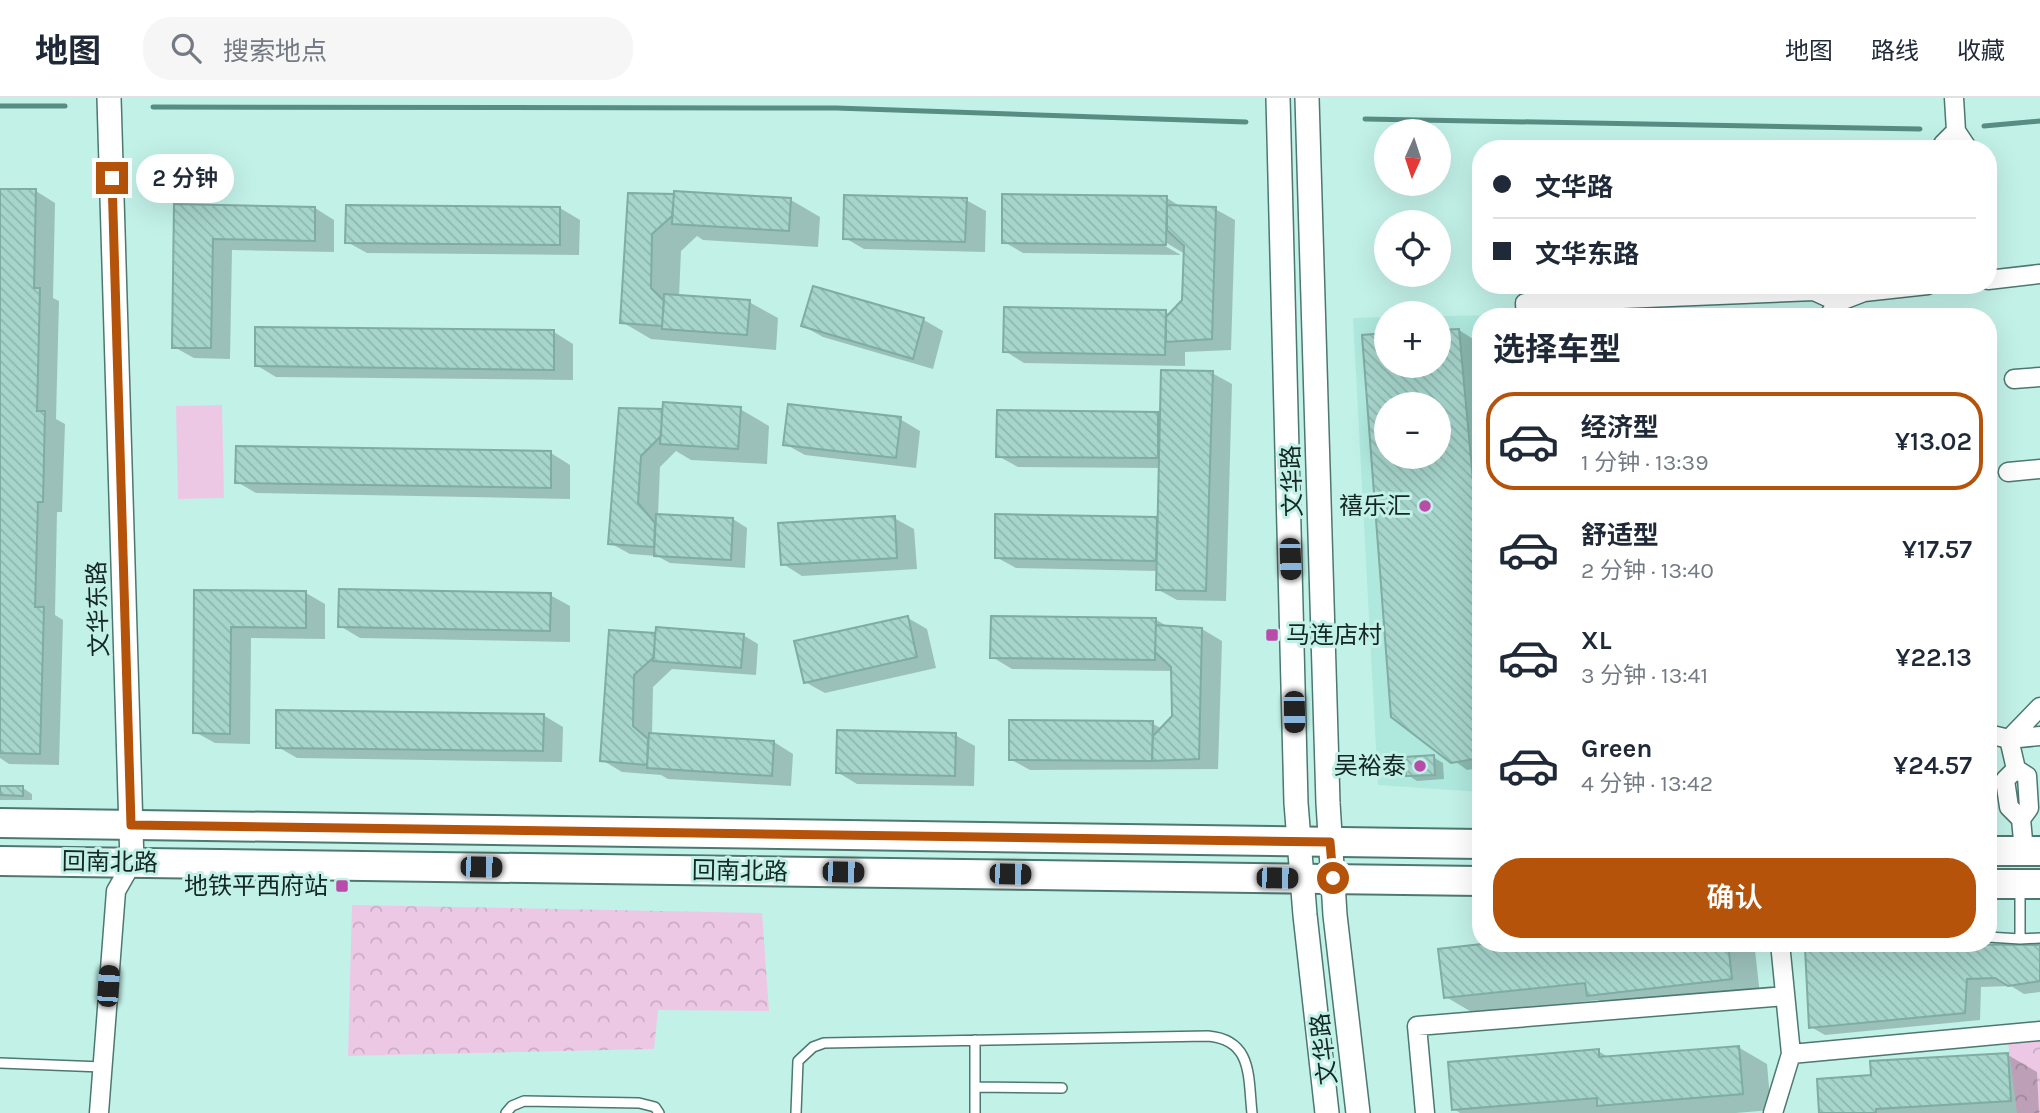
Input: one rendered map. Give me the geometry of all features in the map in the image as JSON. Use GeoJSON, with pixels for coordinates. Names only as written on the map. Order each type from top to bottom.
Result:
{"type":"FeatureCollection","features":[{"type":"Feature","properties":{"kind":"main road","name":"回南北路"},"geometry":{"type":"LineString","coordinates":[[0,823],[1472,845]]}},
{"type":"Feature","properties":{"kind":"main road"},"geometry":{"type":"LineString","coordinates":[[1997,851],[2032,851]]}},
{"type":"Feature","properties":{"kind":"main road","name":"回南北路"},"geometry":{"type":"LineString","coordinates":[[0,861],[1472,881]]}},
{"type":"Feature","properties":{"kind":"main road"},"geometry":{"type":"LineString","coordinates":[[1997,884],[2030,884]]}},
{"type":"Feature","properties":{"kind":"street","name":"文华东路"},"geometry":{"type":"LineString","coordinates":[[99,1113],[116,891],[132,863],[109,98]]}},
{"type":"Feature","properties":{"kind":"street","name":"文华路"},"geometry":{"type":"LineString","coordinates":[[1278,98],[1299,842],[1327,1113]]}},
{"type":"Feature","properties":{"kind":"street","name":"文华路"},"geometry":{"type":"LineString","coordinates":[[1307,98],[1330,842],[1358,1113]]}},
{"type":"Feature","properties":{"kind":"street"},"geometry":{"type":"LineString","coordinates":[[1954,98],[1956,131],[1962,140]]}},
{"type":"Feature","properties":{"kind":"street"},"geometry":{"type":"LineString","coordinates":[[1947,140],[1956,131]]}},
{"type":"Feature","properties":{"kind":"street"},"geometry":{"type":"LineString","coordinates":[[1997,279],[2040,274]]}},
{"type":"Feature","properties":{"kind":"street"},"geometry":{"type":"LineString","coordinates":[[1525,308],[1525,303],[1761,294]]}},
{"type":"Feature","properties":{"kind":"street"},"geometry":{"type":"LineString","coordinates":[[1816,294],[1832,308]]}},
{"type":"Feature","properties":{"kind":"street"},"geometry":{"type":"LineString","coordinates":[[1835,308],[1860,294]]}},
{"type":"Feature","properties":{"kind":"street"},"geometry":{"type":"LineString","coordinates":[[2014,379],[2040,377]]}},
{"type":"Feature","properties":{"kind":"street"},"geometry":{"type":"LineString","coordinates":[[2008,472],[2040,469]]}},
{"type":"Feature","properties":{"kind":"street"},"geometry":{"type":"LineString","coordinates":[[2009,739],[2040,707]]}},
{"type":"Feature","properties":{"kind":"street"},"geometry":{"type":"LineString","coordinates":[[1997,736],[2009,739],[2040,736]]}},
{"type":"Feature","properties":{"kind":"street"},"geometry":{"type":"LineString","coordinates":[[2009,739],[2016,769],[2005,780],[2009,807],[2021,819],[2032,851]]}},
{"type":"Feature","properties":{"kind":"street"},"geometry":{"type":"LineString","coordinates":[[1773,1113],[1791,1054],[1781,952]]}},
{"type":"Feature","properties":{"kind":"street"},"geometry":{"type":"LineString","coordinates":[[1425,1113],[1417,1026],[1785,996]]}},
{"type":"Feature","properties":{"kind":"street"},"geometry":{"type":"LineString","coordinates":[[1791,1054],[2040,1031]]}},
{"type":"Feature","properties":{"kind":"lane"},"geometry":{"type":"LineString","coordinates":[[2020,939],[2030,884]]}},
{"type":"Feature","properties":{"kind":"lane"},"geometry":{"type":"LineString","coordinates":[[1997,938],[2040,938]]}},
{"type":"Feature","properties":{"kind":"lane"},"geometry":{"type":"LineString","coordinates":[[796,1113],[798,1061],[813,1046],[824,1043],[1225,1037],[1237,1044],[1243,1055],[1252,1113]]}},
{"type":"Feature","properties":{"kind":"lane"},"geometry":{"type":"LineString","coordinates":[[975,1040],[975,1113]]}},
{"type":"Feature","properties":{"kind":"lane"},"geometry":{"type":"LineString","coordinates":[[0,1063],[103,1067]]}},
{"type":"Feature","properties":{"kind":"lane"},"geometry":{"type":"LineString","coordinates":[[975,1087],[1062,1088]]}},
{"type":"Feature","properties":{"kind":"lane"},"geometry":{"type":"LineString","coordinates":[[506,1113],[512,1106],[524,1101],[639,1103],[655,1107],[659,1113]]}},
{"type":"Feature","properties":{"kind":"shaded area","name":"禧乐汇"},"geometry":{"type":"Polygon","coordinates":[[[1451,316],[1472,316],[1472,791],[1378,785],[1353,318],[1374,317],[1374,378],[1451,378],[1451,316]]]}},
{"type":"Feature","properties":{"kind":"green space"},"geometry":{"type":"Polygon","coordinates":[[[222,405],[224,498],[178,499],[176,406],[222,405]]]}},
{"type":"Feature","properties":{"kind":"green space"},"geometry":{"type":"Polygon","coordinates":[[[352,905],[762,913],[769,1011],[658,1010],[654,1049],[348,1056],[352,905]]]}},
{"type":"Feature","properties":{"kind":"green space"},"geometry":{"type":"Polygon","coordinates":[[[2040,1039],[2040,1113],[2017,1113],[2008,1042],[2040,1039]]]}},
{"type":"Feature","properties":{"kind":"building"},"geometry":{"type":"Polygon","coordinates":[[[0,189],[36,189],[34,288],[40,288],[37,411],[45,411],[43,502],[38,502],[35,607],[44,607],[40,754],[0,753],[0,189]]]}},
{"type":"Feature","properties":{"kind":"building"},"geometry":{"type":"Polygon","coordinates":[[[674,191],[791,198],[789,231],[672,224],[674,191]]]}},
{"type":"Feature","properties":{"kind":"building"},"geometry":{"type":"Polygon","coordinates":[[[628,193],[674,194],[672,216],[652,234],[651,288],[664,301],[662,326],[620,323],[628,193]]]}},
{"type":"Feature","properties":{"kind":"building"},"geometry":{"type":"Polygon","coordinates":[[[1002,194],[1167,196],[1166,245],[1002,243],[1002,194]]]}},
{"type":"Feature","properties":{"kind":"building"},"geometry":{"type":"Polygon","coordinates":[[[844,195],[967,198],[965,242],[843,239],[844,195]]]}},
{"type":"Feature","properties":{"kind":"building"},"geometry":{"type":"Polygon","coordinates":[[[174,204],[315,207],[315,241],[213,239],[211,348],[172,348],[174,204]]]}},
{"type":"Feature","properties":{"kind":"building"},"geometry":{"type":"Polygon","coordinates":[[[346,205],[560,207],[560,245],[345,243],[346,205]]]}},
{"type":"Feature","properties":{"kind":"building"},"geometry":{"type":"Polygon","coordinates":[[[1167,205],[1216,207],[1212,339],[1166,342],[1166,317],[1182,300],[1184,246],[1167,230],[1167,205]]]}},
{"type":"Feature","properties":{"kind":"building"},"geometry":{"type":"Polygon","coordinates":[[[813,286],[924,318],[913,359],[801,326],[813,286]]]}},
{"type":"Feature","properties":{"kind":"building"},"geometry":{"type":"Polygon","coordinates":[[[664,294],[750,300],[747,335],[662,329],[664,294]]]}},
{"type":"Feature","properties":{"kind":"building"},"geometry":{"type":"Polygon","coordinates":[[[1004,307],[1166,310],[1165,355],[1003,352],[1004,307]]]}},
{"type":"Feature","properties":{"kind":"building"},"geometry":{"type":"Polygon","coordinates":[[[255,327],[554,330],[554,370],[255,366],[255,327]]]}},
{"type":"Feature","properties":{"kind":"building","name":"禧乐汇"},"geometry":{"type":"Polygon","coordinates":[[[1451,329],[1459,329],[1472,470],[1472,759],[1451,763],[1391,717],[1362,335],[1374,334],[1374,378],[1451,378],[1451,329]]]}},
{"type":"Feature","properties":{"kind":"building"},"geometry":{"type":"Polygon","coordinates":[[[1161,370],[1213,371],[1206,591],[1156,590],[1161,370]]]}},
{"type":"Feature","properties":{"kind":"building"},"geometry":{"type":"Polygon","coordinates":[[[663,402],[741,407],[738,449],[660,444],[663,402]]]}},
{"type":"Feature","properties":{"kind":"building"},"geometry":{"type":"Polygon","coordinates":[[[788,404],[901,417],[896,458],[783,445],[788,404]]]}},
{"type":"Feature","properties":{"kind":"building"},"geometry":{"type":"Polygon","coordinates":[[[619,408],[662,409],[661,436],[641,456],[638,503],[655,523],[654,547],[608,544],[619,408]]]}},
{"type":"Feature","properties":{"kind":"building"},"geometry":{"type":"Polygon","coordinates":[[[997,410],[1158,412],[1158,458],[996,457],[997,410]]]}},
{"type":"Feature","properties":{"kind":"building"},"geometry":{"type":"Polygon","coordinates":[[[236,446],[551,451],[551,488],[235,483],[236,446]]]}},
{"type":"Feature","properties":{"kind":"building"},"geometry":{"type":"Polygon","coordinates":[[[656,514],[733,518],[731,560],[654,556],[656,514]]]}},
{"type":"Feature","properties":{"kind":"building"},"geometry":{"type":"Polygon","coordinates":[[[995,514],[1157,517],[1156,561],[995,558],[995,514]]]}},
{"type":"Feature","properties":{"kind":"building"},"geometry":{"type":"Polygon","coordinates":[[[895,516],[897,558],[781,565],[778,523],[895,516]]]}},
{"type":"Feature","properties":{"kind":"building"},"geometry":{"type":"Polygon","coordinates":[[[339,589],[551,593],[550,631],[338,627],[339,589]]]}},
{"type":"Feature","properties":{"kind":"building"},"geometry":{"type":"Polygon","coordinates":[[[194,590],[306,591],[306,628],[231,627],[230,734],[193,733],[194,590]]]}},
{"type":"Feature","properties":{"kind":"building"},"geometry":{"type":"Polygon","coordinates":[[[908,616],[917,657],[804,683],[794,641],[908,616]]]}},
{"type":"Feature","properties":{"kind":"building"},"geometry":{"type":"Polygon","coordinates":[[[991,616],[1156,618],[1155,660],[990,658],[991,616]]]}},
{"type":"Feature","properties":{"kind":"building"},"geometry":{"type":"Polygon","coordinates":[[[1156,625],[1202,628],[1199,759],[1152,761],[1153,736],[1172,716],[1171,667],[1155,652],[1156,625]]]}},
{"type":"Feature","properties":{"kind":"building"},"geometry":{"type":"Polygon","coordinates":[[[656,627],[744,634],[741,668],[653,661],[656,627]]]}},
{"type":"Feature","properties":{"kind":"building"},"geometry":{"type":"Polygon","coordinates":[[[609,630],[655,633],[654,657],[634,675],[633,726],[648,739],[647,765],[600,761],[609,630]]]}},
{"type":"Feature","properties":{"kind":"building"},"geometry":{"type":"Polygon","coordinates":[[[276,710],[544,714],[543,751],[276,748],[276,710]]]}},
{"type":"Feature","properties":{"kind":"building"},"geometry":{"type":"Polygon","coordinates":[[[1009,720],[1153,721],[1152,761],[1009,760],[1009,720]]]}},
{"type":"Feature","properties":{"kind":"building"},"geometry":{"type":"Polygon","coordinates":[[[837,730],[956,733],[955,776],[836,773],[837,730]]]}},
{"type":"Feature","properties":{"kind":"building"},"geometry":{"type":"Polygon","coordinates":[[[649,733],[774,741],[772,776],[647,768],[649,733]]]}},
{"type":"Feature","properties":{"kind":"building","name":"吴裕泰"},"geometry":{"type":"Polygon","coordinates":[[[1434,755],[1435,775],[1406,776],[1405,757],[1434,755]]]}},
{"type":"Feature","properties":{"kind":"building"},"geometry":{"type":"Polygon","coordinates":[[[0,786],[23,786],[23,796],[0,795],[0,786]]]}},
{"type":"Feature","properties":{"kind":"building"},"geometry":{"type":"Polygon","coordinates":[[[1472,945],[1472,952],[1729,952],[1732,979],[1587,996],[1585,983],[1444,998],[1438,949],[1472,945]]]}},
{"type":"Feature","properties":{"kind":"building"},"geometry":{"type":"Polygon","coordinates":[[[1997,945],[2040,945],[2040,981],[2008,986],[1995,978],[1967,979],[1965,1013],[1809,1028],[1805,952],[1997,952],[1997,945]]]}},
{"type":"Feature","properties":{"kind":"building"},"geometry":{"type":"Polygon","coordinates":[[[1739,1046],[1743,1094],[1597,1106],[1597,1098],[1452,1110],[1448,1062],[1599,1049],[1599,1057],[1739,1046]]]}},
{"type":"Feature","properties":{"kind":"building"},"geometry":{"type":"Polygon","coordinates":[[[2008,1053],[2011,1101],[1876,1109],[1876,1113],[1819,1113],[1817,1079],[1871,1075],[1870,1061],[2008,1053]]]}},
{"type":"Feature","properties":{"kind":"waterway"},"geometry":{"type":"LineString","coordinates":[[0,106],[65,106]]}},
{"type":"Feature","properties":{"kind":"waterway"},"geometry":{"type":"LineString","coordinates":[[153,107],[836,108],[1246,122]]}},
{"type":"Feature","properties":{"kind":"waterway"},"geometry":{"type":"LineString","coordinates":[[1365,119],[1920,129]]}},
{"type":"Feature","properties":{"kind":"waterway"},"geometry":{"type":"LineString","coordinates":[[1984,126],[2040,121]]}},
{"type":"Feature","properties":{"kind":"place","name":"禧乐汇"},"geometry":{"type":"Point","coordinates":[1425,506]}},
{"type":"Feature","properties":{"kind":"place","name":"马连店村"},"geometry":{"type":"Point","coordinates":[1272,635]}},
{"type":"Feature","properties":{"kind":"place","name":"吴裕泰"},"geometry":{"type":"Point","coordinates":[1420,766]}},
{"type":"Feature","properties":{"kind":"place","name":"地铁平西府站"},"geometry":{"type":"Point","coordinates":[342,886]}},
{"type":"Feature","properties":{"kind":"route"},"geometry":{"type":"LineString","coordinates":[[112,178],[131,825],[1330,842],[1333,878]]}}]}
